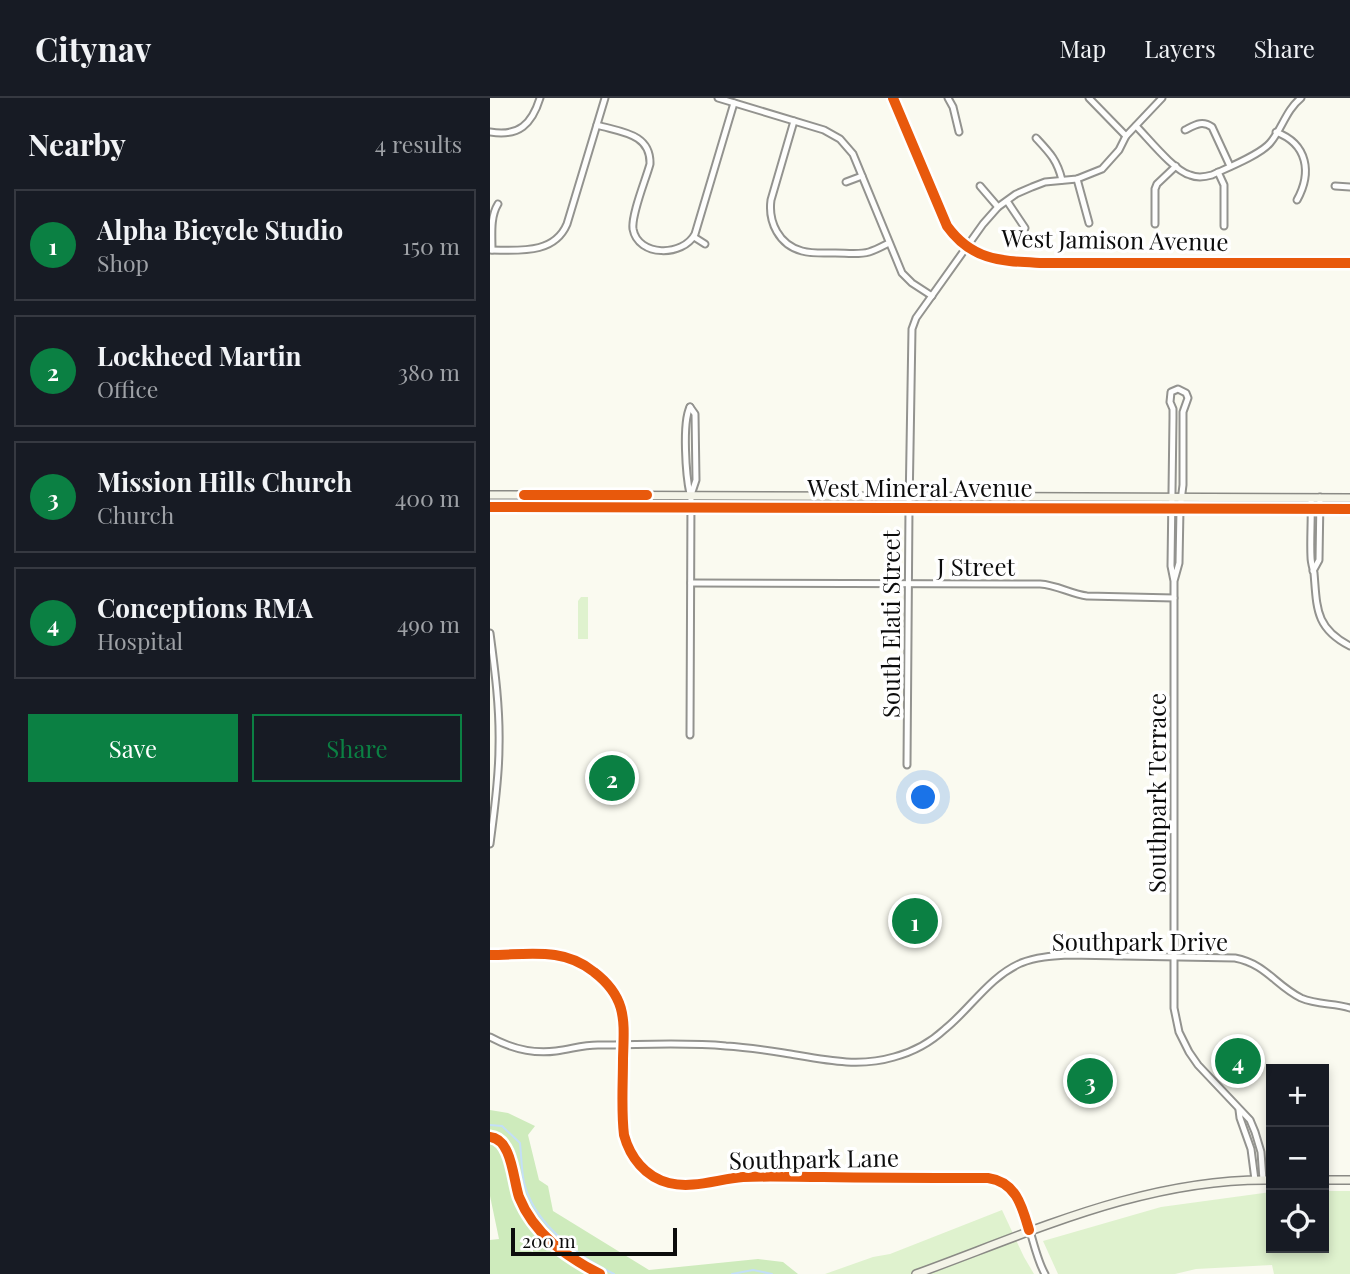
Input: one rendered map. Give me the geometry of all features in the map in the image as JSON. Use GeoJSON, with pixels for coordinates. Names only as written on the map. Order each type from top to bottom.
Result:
{"type":"FeatureCollection","features":[{"type":"Feature","properties":{"kind":"main road","name":"West Mineral Avenue"},"geometry":{"type":"LineString","coordinates":[[490,495],[1350,498]]}},
{"type":"Feature","properties":{"kind":"main road","name":"West Mineral Avenue"},"geometry":{"type":"LineString","coordinates":[[490,506],[1350,509]]}},
{"type":"Feature","properties":{"kind":"main road"},"geometry":{"type":"LineString","coordinates":[[916,1274],[1079,1212],[1202,1184],[1263,1180]]}},
{"type":"Feature","properties":{"kind":"main road"},"geometry":{"type":"LineString","coordinates":[[1329,1180],[1350,1180]]}},
{"type":"Feature","properties":{"kind":"street"},"geometry":{"type":"LineString","coordinates":[[490,132],[506,134],[518,130],[529,122],[540,98]]}},
{"type":"Feature","properties":{"kind":"street"},"geometry":{"type":"LineString","coordinates":[[498,204],[492,218],[491,250],[537,249],[554,242],[567,224],[605,98]]}},
{"type":"Feature","properties":{"kind":"street"},"geometry":{"type":"LineString","coordinates":[[718,98],[824,130],[840,139],[853,154],[906,279],[932,296]]}},
{"type":"Feature","properties":{"kind":"street","name":"West Jamison Avenue"},"geometry":{"type":"LineString","coordinates":[[893,98],[947,226],[966,247],[979,255],[1024,262],[1350,263]]}},
{"type":"Feature","properties":{"kind":"street"},"geometry":{"type":"LineString","coordinates":[[948,98],[959,132]]}},
{"type":"Feature","properties":{"kind":"street"},"geometry":{"type":"LineString","coordinates":[[1089,98],[1126,136]]}},
{"type":"Feature","properties":{"kind":"street"},"geometry":{"type":"LineString","coordinates":[[1089,223],[1077,179],[1102,169],[1119,150],[1126,136],[1162,98]]}},
{"type":"Feature","properties":{"kind":"street"},"geometry":{"type":"LineString","coordinates":[[1136,126],[1183,173],[1198,177],[1212,175],[1264,149],[1272,141],[1287,113],[1301,98]]}},
{"type":"Feature","properties":{"kind":"street"},"geometry":{"type":"LineString","coordinates":[[597,125],[644,142],[650,156],[650,164],[634,219],[635,233],[642,244],[649,248],[678,249],[687,245],[694,237],[734,103]]}},
{"type":"Feature","properties":{"kind":"street"},"geometry":{"type":"LineString","coordinates":[[794,121],[769,209],[779,236],[789,246],[817,253],[862,253],[890,243]]}},
{"type":"Feature","properties":{"kind":"street"},"geometry":{"type":"LineString","coordinates":[[1185,130],[1202,122],[1212,127],[1230,166]]}},
{"type":"Feature","properties":{"kind":"street"},"geometry":{"type":"LineString","coordinates":[[1276,132],[1293,142],[1303,158],[1304,183],[1297,200]]}},
{"type":"Feature","properties":{"kind":"street"},"geometry":{"type":"LineString","coordinates":[[1036,138],[1053,156],[1062,180]]}},
{"type":"Feature","properties":{"kind":"street"},"geometry":{"type":"LineString","coordinates":[[1155,224],[1155,189],[1176,166]]}},
{"type":"Feature","properties":{"kind":"street"},"geometry":{"type":"LineString","coordinates":[[1218,172],[1224,185],[1224,226]]}},
{"type":"Feature","properties":{"kind":"street"},"geometry":{"type":"LineString","coordinates":[[846,182],[862,176]]}},
{"type":"Feature","properties":{"kind":"street","name":"South Elati Street"},"geometry":{"type":"LineString","coordinates":[[907,765],[911,335],[916,318],[998,207],[1032,187],[1077,179]]}},
{"type":"Feature","properties":{"kind":"street"},"geometry":{"type":"LineString","coordinates":[[980,186],[998,207]]}},
{"type":"Feature","properties":{"kind":"street"},"geometry":{"type":"LineString","coordinates":[[1335,187],[1350,187]]}},
{"type":"Feature","properties":{"kind":"street"},"geometry":{"type":"LineString","coordinates":[[1007,201],[1025,228]]}},
{"type":"Feature","properties":{"kind":"street"},"geometry":{"type":"LineString","coordinates":[[694,237],[705,244]]}},
{"type":"Feature","properties":{"kind":"street","name":"Southpark Terrace"},"geometry":{"type":"LineString","coordinates":[[1174,581],[1179,568],[1183,412],[1188,398],[1186,393],[1178,389],[1171,392],[1170,396],[1173,418],[1171,570],[1174,581],[1174,1008],[1181,1038],[1189,1052],[1247,1116],[1261,1153],[1263,1180]]}},
{"type":"Feature","properties":{"kind":"street"},"geometry":{"type":"LineString","coordinates":[[690,735],[691,495],[687,480],[686,414],[690,407],[695,414],[696,480],[691,495]]}},
{"type":"Feature","properties":{"kind":"street"},"geometry":{"type":"LineString","coordinates":[[1316,509],[1320,497]]}},
{"type":"Feature","properties":{"kind":"street"},"geometry":{"type":"LineString","coordinates":[[1311,498],[1316,509],[1319,561],[1313,571],[1315,600],[1321,618],[1333,635],[1350,646]]}},
{"type":"Feature","properties":{"kind":"street","name":"J Street"},"geometry":{"type":"LineString","coordinates":[[691,583],[1040,584],[1079,596],[1174,598]]}},
{"type":"Feature","properties":{"kind":"street"},"geometry":{"type":"LineString","coordinates":[[490,634],[498,703],[499,748],[490,844]]}},
{"type":"Feature","properties":{"kind":"street","name":"Southpark Lane"},"geometry":{"type":"LineString","coordinates":[[490,955],[554,955],[575,960],[604,981],[619,1003],[625,1023],[624,1135],[635,1160],[656,1179],[685,1185],[742,1177],[988,1178],[1001,1181],[1010,1188],[1021,1205],[1038,1261],[1045,1274]]}},
{"type":"Feature","properties":{"kind":"street","name":"Southpark Drive"},"geometry":{"type":"LineString","coordinates":[[490,1037],[521,1049],[543,1051],[583,1045],[725,1046],[841,1062],[874,1062],[913,1050],[929,1041],[946,1029],[1004,973],[1019,964],[1034,959],[1068,955],[1240,958],[1264,969],[1287,990],[1302,998],[1318,1004],[1350,1005]]}},
{"type":"Feature","properties":{"kind":"green space"},"geometry":{"type":"Polygon","coordinates":[[[581,597],[588,597],[588,639],[578,639],[578,601],[581,597]]]}},
{"type":"Feature","properties":{"kind":"green space"},"geometry":{"type":"Polygon","coordinates":[[[490,1110],[508,1113],[535,1126],[528,1135],[539,1180],[548,1186],[553,1211],[649,1270],[758,1259],[783,1262],[798,1274],[490,1274],[490,1240],[499,1239],[490,1196],[490,1110]]]}},
{"type":"Feature","properties":{"kind":"green space"},"geometry":{"type":"Polygon","coordinates":[[[1329,1191],[1350,1191],[1350,1274],[1274,1274],[1272,1265],[1196,1269],[1175,1274],[1058,1274],[1043,1241],[1161,1207],[1266,1193],[1266,1253],[1329,1253],[1329,1191]]]}},
{"type":"Feature","properties":{"kind":"green space"},"geometry":{"type":"Polygon","coordinates":[[[1002,1210],[1034,1274],[825,1274],[873,1257],[890,1254],[1002,1210]]]}},
{"type":"Feature","properties":{"kind":"waterway"},"geometry":{"type":"LineString","coordinates":[[490,1125],[502,1126],[520,1143],[526,1191],[544,1221],[577,1252],[614,1274]]}},
{"type":"Feature","properties":{"kind":"waterway"},"geometry":{"type":"LineString","coordinates":[[732,1274],[753,1270],[772,1274]]}},
{"type":"Feature","properties":{"kind":"cycle path"},"geometry":{"type":"LineString","coordinates":[[893,98],[947,226],[967,247],[978,253],[1002,260],[1043,263],[1350,263]]}},
{"type":"Feature","properties":{"kind":"cycle path"},"geometry":{"type":"LineString","coordinates":[[524,495],[647,495]]}},
{"type":"Feature","properties":{"kind":"cycle path"},"geometry":{"type":"LineString","coordinates":[[490,507],[1350,509]]}},
{"type":"Feature","properties":{"kind":"cycle path"},"geometry":{"type":"LineString","coordinates":[[490,955],[539,954],[565,957],[590,969],[613,991],[622,1011],[624,1033],[624,1135],[630,1151],[640,1165],[660,1180],[687,1185],[753,1177],[988,1178],[1005,1184],[1016,1196],[1029,1230]]}},
{"type":"Feature","properties":{"kind":"cycle path"},"geometry":{"type":"LineString","coordinates":[[490,1137],[497,1139],[507,1152],[519,1197],[533,1222],[552,1243],[600,1274]]}},
{"type":"Feature","properties":{"kind":"place","name":"Lockheed Martin"},"geometry":{"type":"Point","coordinates":[612,778]}},
{"type":"Feature","properties":{"kind":"place","name":"Alpha Bicycle Studio"},"geometry":{"type":"Point","coordinates":[915,921]}},
{"type":"Feature","properties":{"kind":"place","name":"Conceptions RMA"},"geometry":{"type":"Point","coordinates":[1238,1061]}},
{"type":"Feature","properties":{"kind":"place","name":"Mission Hills Church"},"geometry":{"type":"Point","coordinates":[1090,1081]}}]}
